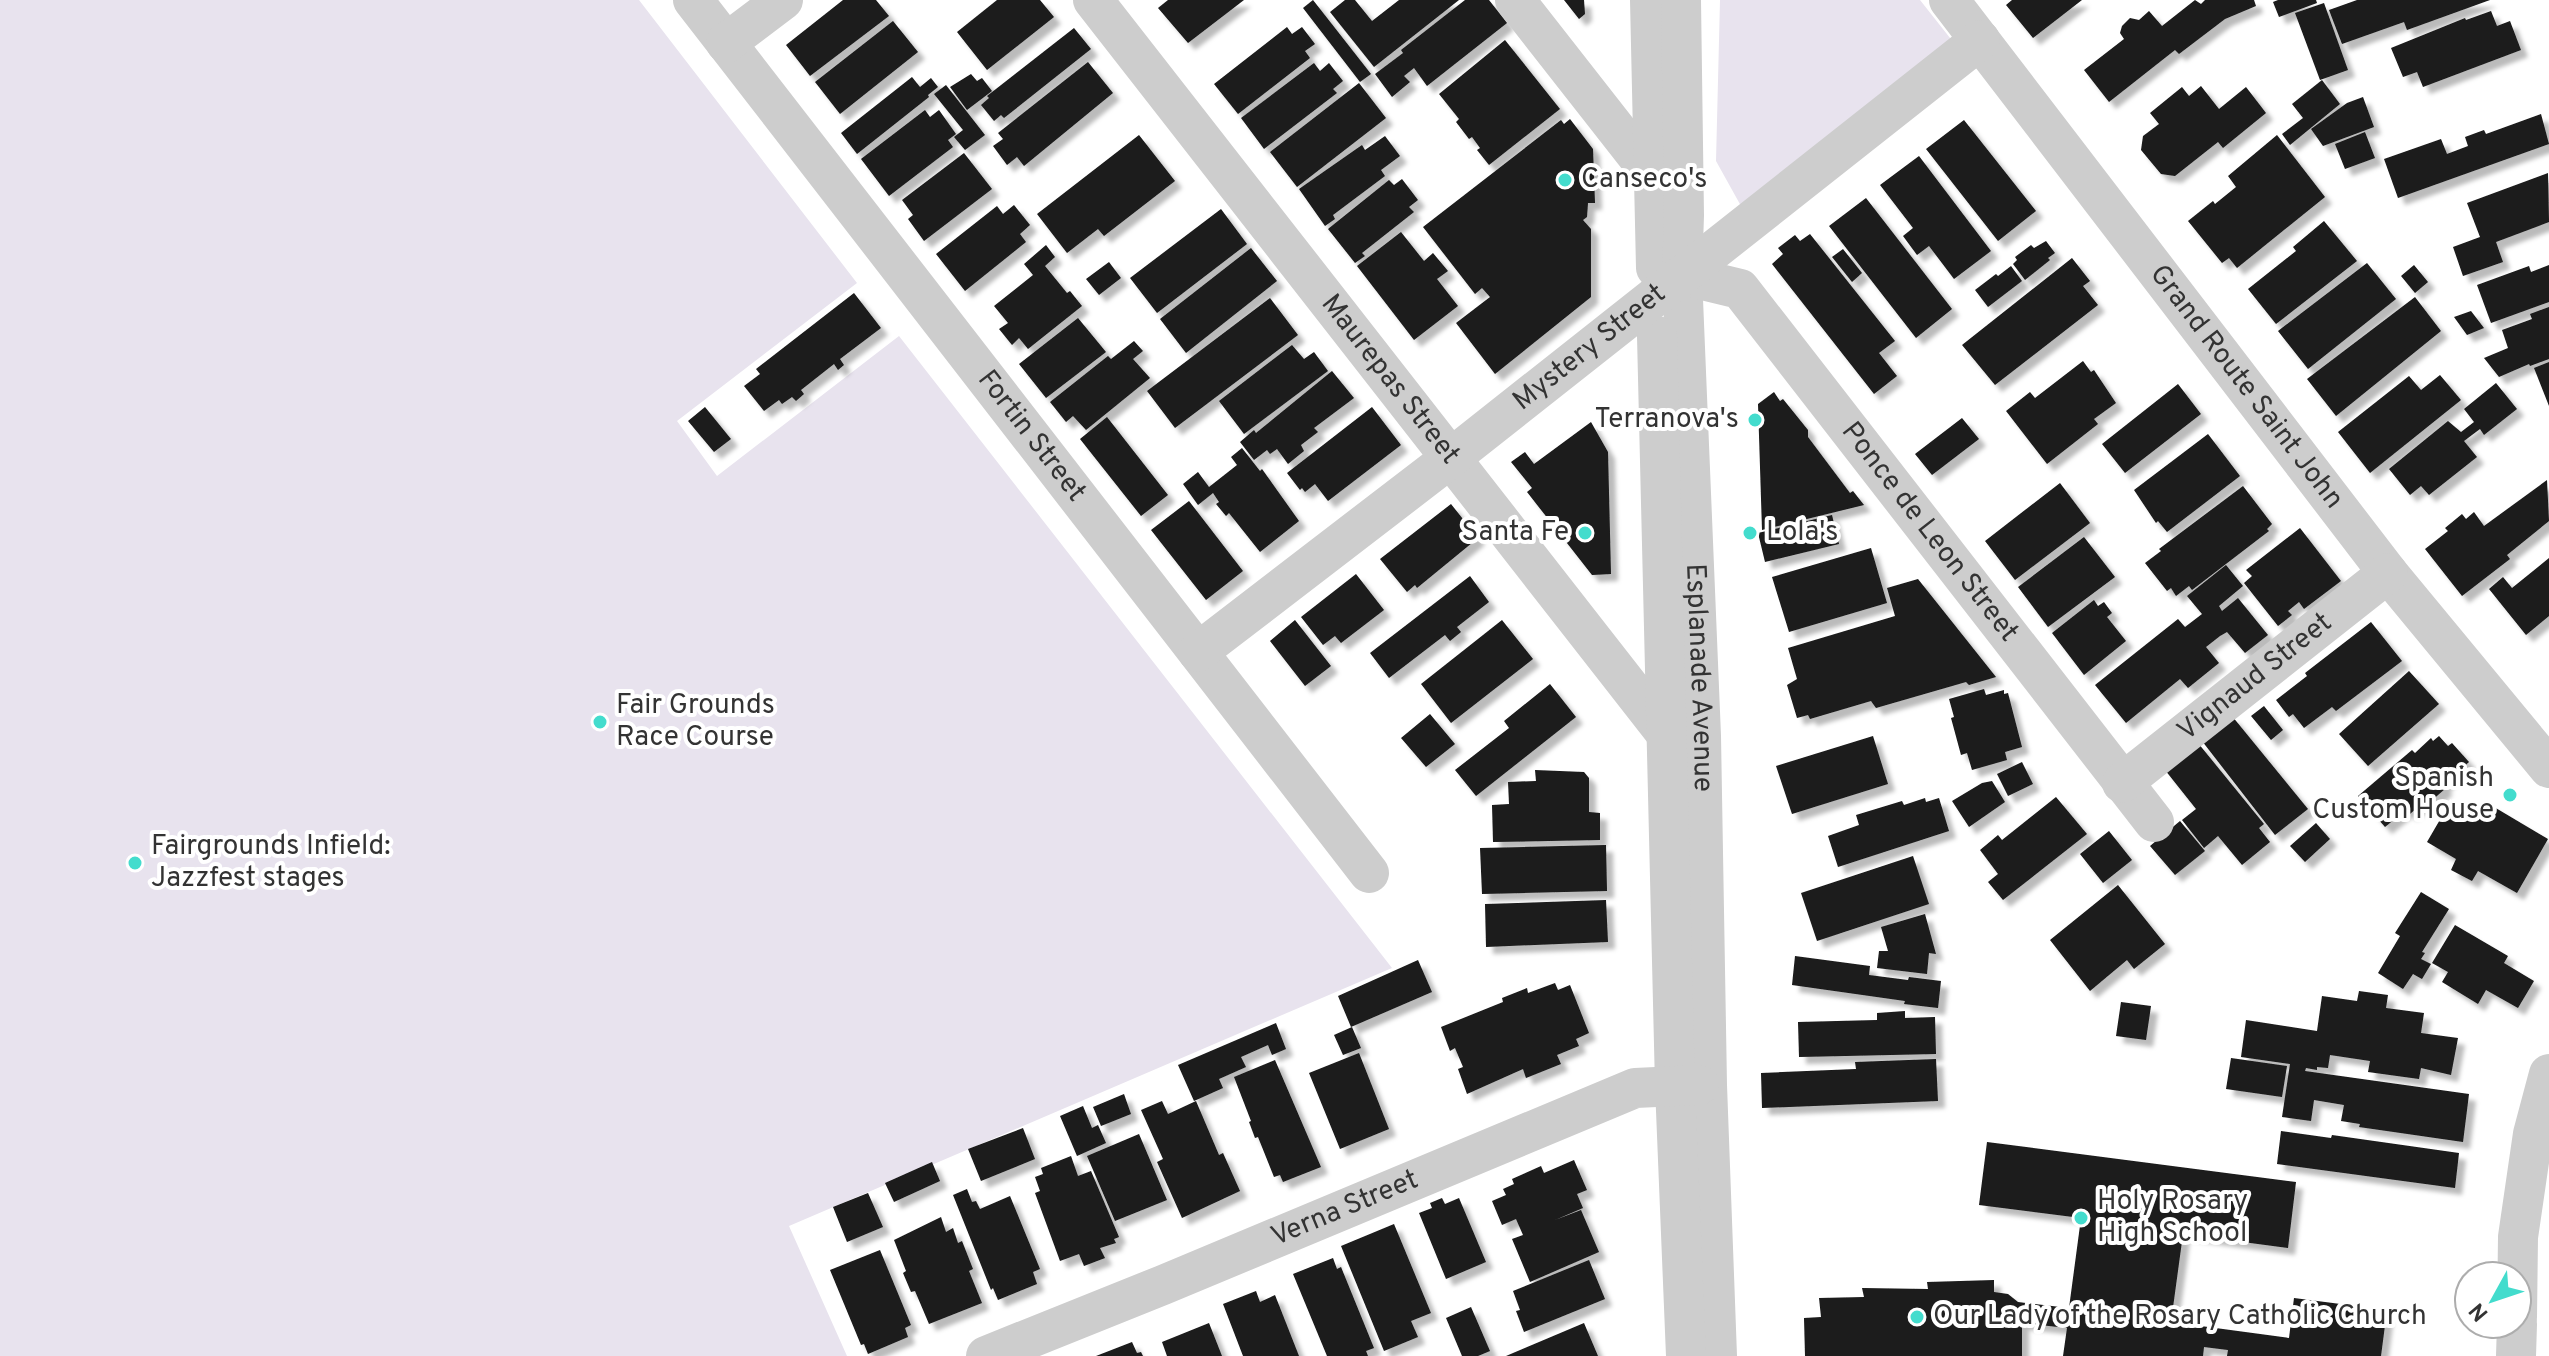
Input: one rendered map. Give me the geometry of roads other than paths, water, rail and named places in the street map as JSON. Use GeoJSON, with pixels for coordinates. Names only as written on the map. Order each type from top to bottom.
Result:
{"type":"FeatureCollection","features":[{"type":"Feature","properties":{"kind":"street","name":"Fortin Street"},"geometry":{"type":"LineString","coordinates":[[693,0],[1369,873]]}},
{"type":"Feature","properties":{"kind":"street"},"geometry":{"type":"LineString","coordinates":[[726,43],[783,0]]}},
{"type":"Feature","properties":{"kind":"street","name":"Maurepas Street"},"geometry":{"type":"LineString","coordinates":[[1093,0],[1452,457],[1684,735]]}},
{"type":"Feature","properties":{"kind":"street"},"geometry":{"type":"LineString","coordinates":[[1515,0],[1656,180]]}},
{"type":"Feature","properties":{"kind":"street","name":"Esplanade Avenue"},"geometry":{"type":"LineString","coordinates":[[1650,0],[1656,180],[1669,285],[1684,735],[1691,1086],[1686,1356]]}},
{"type":"Feature","properties":{"kind":"street","name":"Esplanade Avenue"},"geometry":{"type":"LineString","coordinates":[[1669,285],[1684,215],[1681,0]]}},
{"type":"Feature","properties":{"kind":"street","name":"Grand Route Saint John"},"geometry":{"type":"LineString","coordinates":[[1949,0],[2388,573],[2549,768]]}},
{"type":"Feature","properties":{"kind":"street","name":"Mystery Street"},"geometry":{"type":"LineString","coordinates":[[1198,652],[1452,457],[1980,40]]}},
{"type":"Feature","properties":{"kind":"street","name":"Ponce de Leon Street"},"geometry":{"type":"LineString","coordinates":[[1669,285],[1740,289],[2154,822]]}},
{"type":"Feature","properties":{"kind":"street","name":"Vignaud Street"},"geometry":{"type":"LineString","coordinates":[[2122,783],[2388,573]]}},
{"type":"Feature","properties":{"kind":"street"},"geometry":{"type":"LineString","coordinates":[[2518,1260],[2518,1237],[2533,1134],[2549,1074]]}},
{"type":"Feature","properties":{"kind":"street","name":"Esplanade Avenue"},"geometry":{"type":"LineString","coordinates":[[1691,1086],[1717,1356]]}},
{"type":"Feature","properties":{"kind":"street","name":"Verna Street"},"geometry":{"type":"LineString","coordinates":[[986,1356],[1635,1088],[1691,1086]]}},
{"type":"Feature","properties":{"kind":"place","name":"Canseco's"},"geometry":{"type":"Point","coordinates":[1565,180]}},
{"type":"Feature","properties":{"kind":"place","name":"Terranova's"},"geometry":{"type":"Point","coordinates":[1755,420]}},
{"type":"Feature","properties":{"kind":"place","name":"Santa Fe"},"geometry":{"type":"Point","coordinates":[1585,533]}},
{"type":"Feature","properties":{"kind":"place","name":"Lola's"},"geometry":{"type":"Point","coordinates":[1750,533]}},
{"type":"Feature","properties":{"kind":"place","name":"Fair Grounds Race Course"},"geometry":{"type":"Point","coordinates":[600,722]}},
{"type":"Feature","properties":{"kind":"place","name":"Spanish Custom House"},"geometry":{"type":"Point","coordinates":[2510,795]}},
{"type":"Feature","properties":{"kind":"place","name":"Fairgrounds Infield: Jazzfest stages"},"geometry":{"type":"Point","coordinates":[135,863]}},
{"type":"Feature","properties":{"kind":"place","name":"Holy Rosary High School"},"geometry":{"type":"Point","coordinates":[2081,1218]}},
{"type":"Feature","properties":{"kind":"place","name":"Our Lady of the Rosary Catholic Church"},"geometry":{"type":"Point","coordinates":[1917,1317]}}]}
